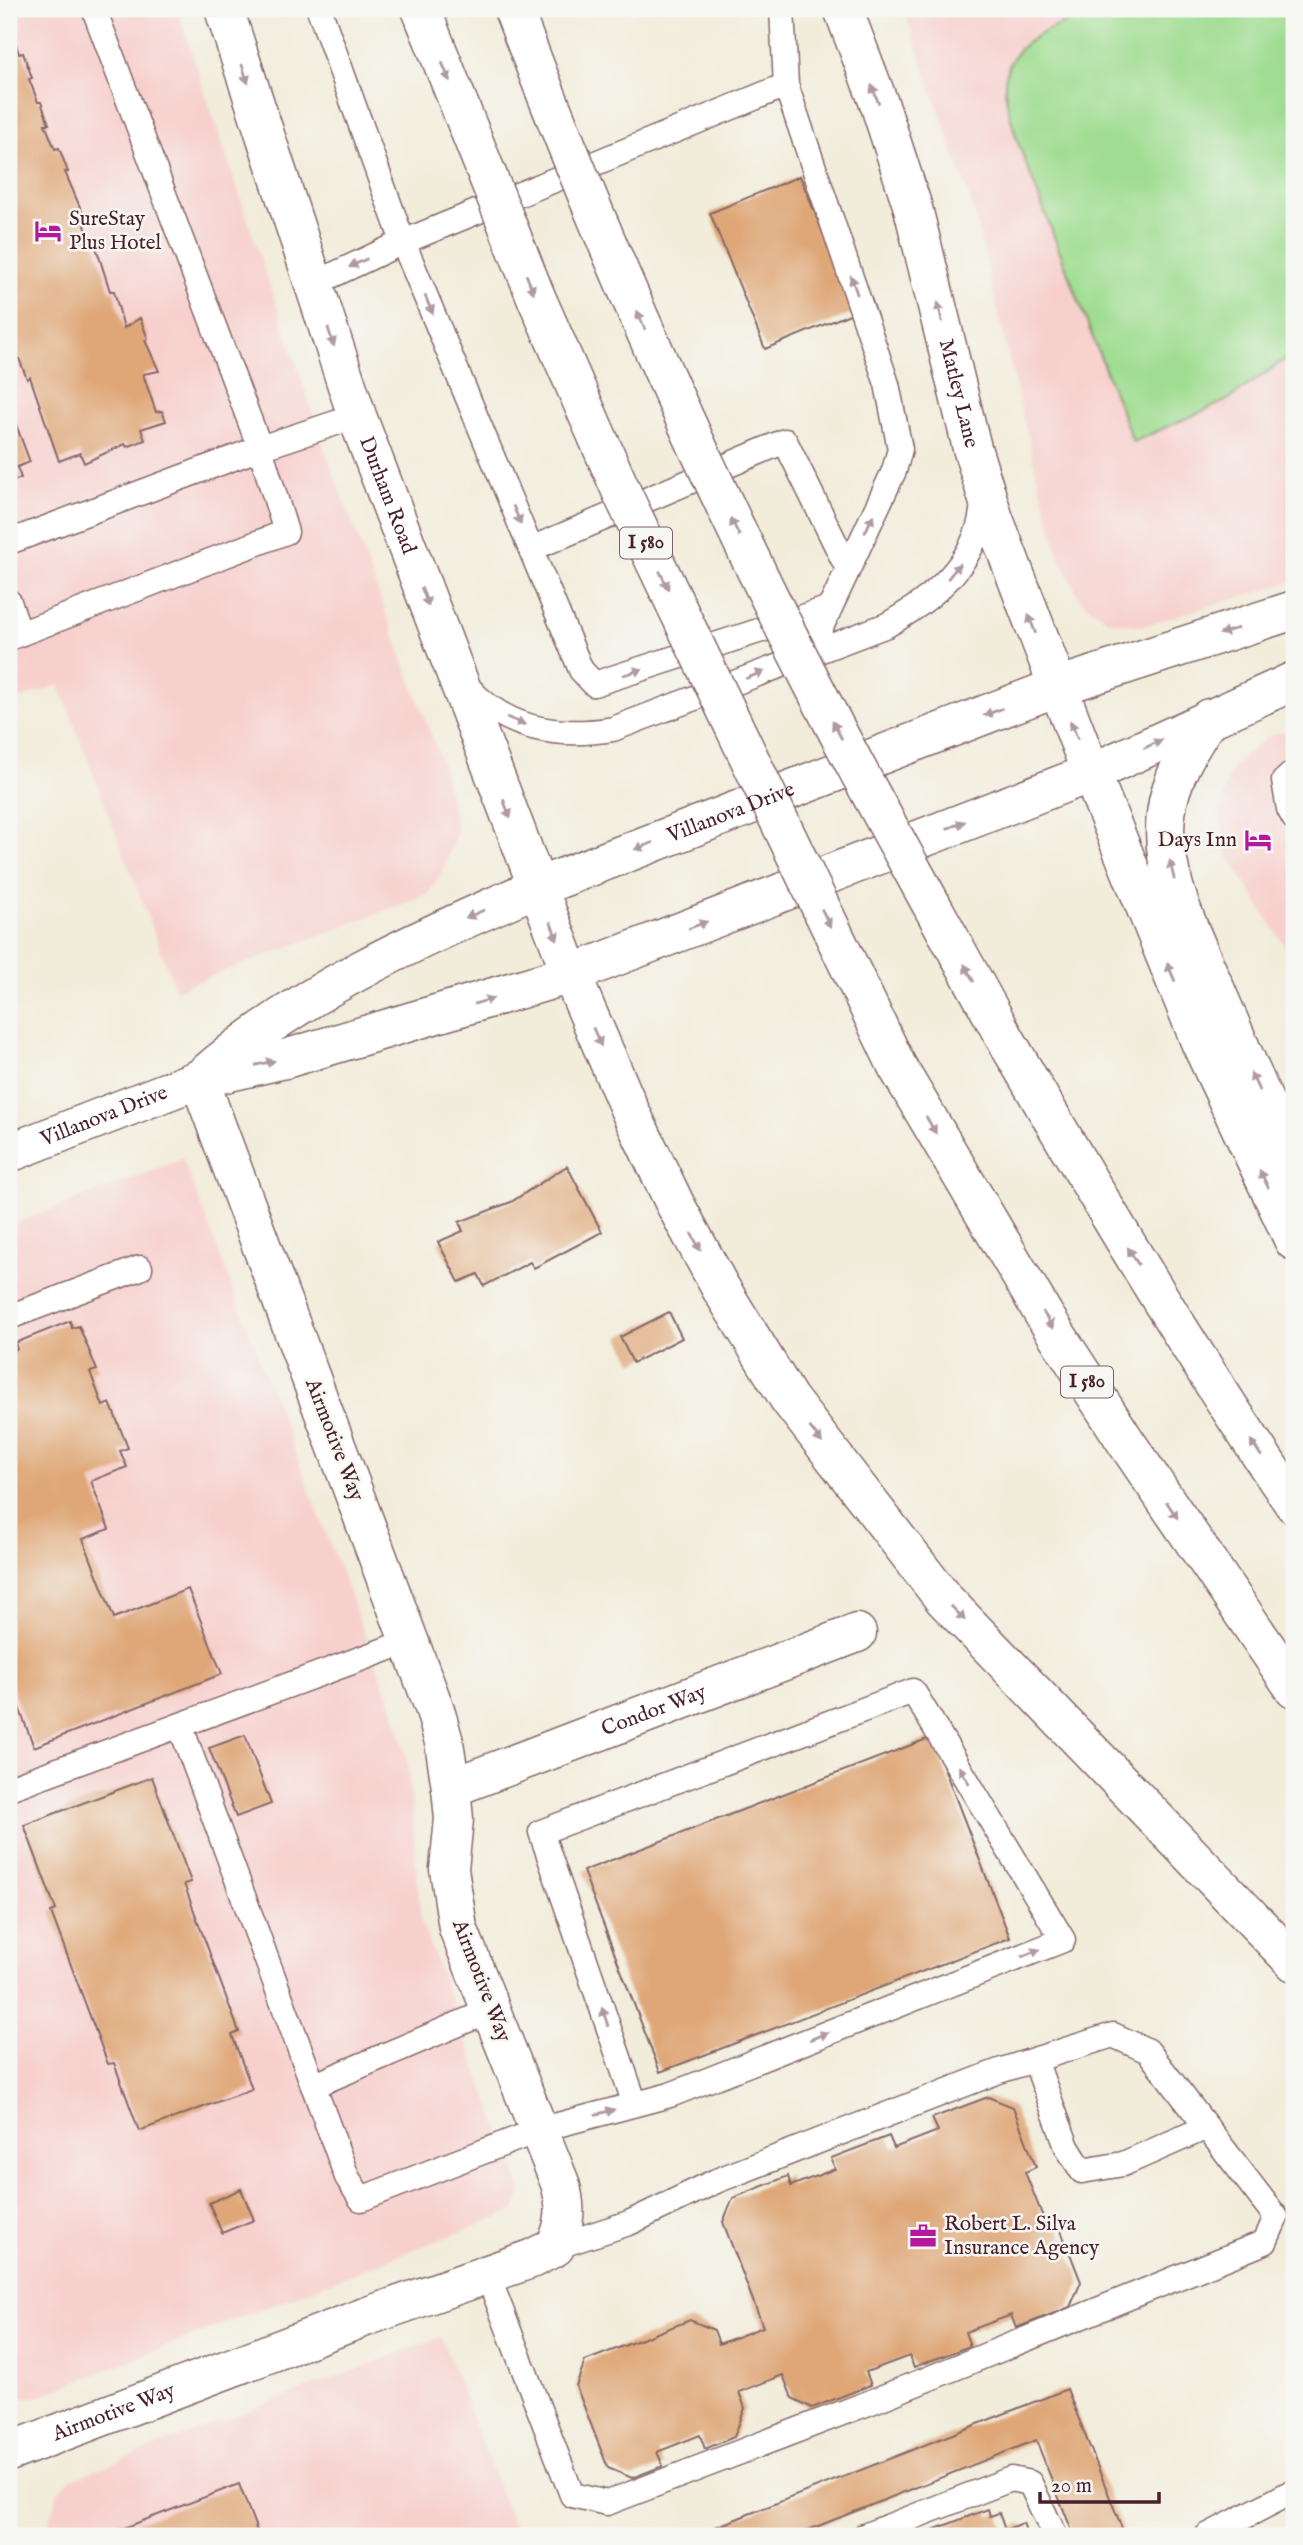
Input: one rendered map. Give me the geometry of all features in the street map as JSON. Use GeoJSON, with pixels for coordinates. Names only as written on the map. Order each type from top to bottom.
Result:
{"type":"FeatureCollection","features":[{"type":"Feature","properties":{"kind":"main road","name":"Durham Road"},"geometry":{"type":"LineString","coordinates":[[224,9],[357,416],[449,660],[571,974],[631,1113],[675,1204],[720,1287],[789,1399],[943,1598],[1294,1962]]}},
{"type":"Feature","properties":{"kind":"main road","name":"I 580"},"geometry":{"type":"LineString","coordinates":[[421,9],[536,297],[623,495],[897,1066],[1044,1315],[1126,1442],[1294,1688]]}},
{"type":"Feature","properties":{"kind":"main road"},"geometry":{"type":"LineString","coordinates":[[513,9],[597,219],[733,523],[863,781],[1002,1033],[1121,1236],[1191,1349],[1294,1504]]}},
{"type":"Feature","properties":{"kind":"main road","name":"Matley Lane"},"geometry":{"type":"LineString","coordinates":[[843,9],[880,106],[912,208],[983,484],[1013,576],[1201,1044],[1294,1241]]}},
{"type":"Feature","properties":{"kind":"main road","name":"Villanova Drive"},"geometry":{"type":"LineString","coordinates":[[198,1079],[244,1040],[328,987],[470,916],[538,887],[1057,687],[1294,610]]}},
{"type":"Feature","properties":{"kind":"main road","name":"Villanova Drive"},"geometry":{"type":"LineString","coordinates":[[9,1153],[198,1079],[298,1055],[571,974],[1091,773],[1294,681]]}},
{"type":"Feature","properties":{"kind":"main road"},"geometry":{"type":"LineString","coordinates":[[1209,718],[1192,743],[1170,793],[1166,835],[1171,867],[1189,927],[1294,1166]]}},
{"type":"Feature","properties":{"kind":"main road","name":"Airmotive Way"},"geometry":{"type":"LineString","coordinates":[[9,2452],[365,2317],[488,2276],[555,2247],[565,2225],[567,2205],[458,1928],[451,1893],[452,1788],[441,1731],[198,1079]]}},
{"type":"Feature","properties":{"kind":"main road","name":"Condor Way"},"geometry":{"type":"LineString","coordinates":[[452,1788],[857,1633]]}},
{"type":"Feature","properties":{"kind":"lane"},"geometry":{"type":"LineString","coordinates":[[9,602],[15,636],[286,532],[260,448],[93,9]]}},
{"type":"Feature","properties":{"kind":"lane"},"geometry":{"type":"LineString","coordinates":[[319,9],[403,242],[581,670],[594,684],[830,608]]}},
{"type":"Feature","properties":{"kind":"lane"},"geometry":{"type":"LineString","coordinates":[[782,9],[786,85],[887,384],[897,423],[900,449],[894,471],[808,655]]}},
{"type":"Feature","properties":{"kind":"lane"},"geometry":{"type":"LineString","coordinates":[[314,284],[403,242],[786,85]]}},
{"type":"Feature","properties":{"kind":"lane"},"geometry":{"type":"LineString","coordinates":[[9,542],[260,448],[357,416]]}},
{"type":"Feature","properties":{"kind":"lane"},"geometry":{"type":"LineString","coordinates":[[531,549],[785,441],[848,569]]}},
{"type":"Feature","properties":{"kind":"lane"},"geometry":{"type":"LineString","coordinates":[[449,660],[479,700],[495,712],[551,733],[584,734],[613,729],[887,625],[920,607],[943,585],[974,543],[983,508],[983,484]]}},
{"type":"Feature","properties":{"kind":"lane"},"geometry":{"type":"LineString","coordinates":[[1294,772],[1284,781],[1289,809],[1294,818]]}},
{"type":"Feature","properties":{"kind":"lane"},"geometry":{"type":"LineString","coordinates":[[9,1317],[140,1268]]}},
{"type":"Feature","properties":{"kind":"lane"},"geometry":{"type":"LineString","coordinates":[[9,1788],[409,1641]]}},
{"type":"Feature","properties":{"kind":"lane"},"geometry":{"type":"LineString","coordinates":[[180,1725],[347,2177],[361,2199],[539,2130],[670,2095],[1063,1940],[913,1692],[541,1832],[635,2104]]}},
{"type":"Feature","properties":{"kind":"lane"},"geometry":{"type":"LineString","coordinates":[[313,2086],[491,2010]]}},
{"type":"Feature","properties":{"kind":"lane"},"geometry":{"type":"LineString","coordinates":[[488,2276],[572,2496],[607,2503],[1060,2328],[1265,2242],[1276,2217],[1147,2050],[1114,2035],[1034,2060],[716,2181],[629,2223],[555,2247]]}},
{"type":"Feature","properties":{"kind":"lane"},"geometry":{"type":"LineString","coordinates":[[1034,2060],[1067,2147],[1082,2171],[1123,2164],[1207,2127]]}},
{"type":"Feature","properties":{"kind":"lane"},"geometry":{"type":"LineString","coordinates":[[864,2536],[1011,2479],[1030,2483],[1055,2536]]}},
{"type":"Feature","properties":{"kind":"lane"},"geometry":{"type":"LineString","coordinates":[[1207,2536],[1294,2491]]}},
{"type":"Feature","properties":{"kind":"shaded area"},"geometry":{"type":"Polygon","coordinates":[[[9,9],[177,9],[325,450],[441,761],[457,830],[443,871],[428,894],[176,990],[59,685],[9,703],[9,9]]]}},
{"type":"Feature","properties":{"kind":"shaded area"},"geometry":{"type":"Polygon","coordinates":[[[904,9],[1294,9],[1294,581],[1142,626],[1109,621],[1081,601],[1060,558],[1037,475],[973,207],[904,9]]]}},
{"type":"Feature","properties":{"kind":"shaded area","name":"Days Inn"},"geometry":{"type":"Polygon","coordinates":[[[1294,727],[1294,961],[1225,850],[1219,810],[1230,773],[1240,759],[1268,737],[1294,727]]]}},
{"type":"Feature","properties":{"kind":"shaded area"},"geometry":{"type":"Polygon","coordinates":[[[183,1159],[394,1711],[408,1764],[421,1921],[522,2190],[515,2210],[39,2396],[13,2399],[9,2396],[9,1226],[183,1159]]]}},
{"type":"Feature","properties":{"kind":"shaded area"},"geometry":{"type":"Polygon","coordinates":[[[441,2337],[517,2536],[45,2536],[57,2494],[69,2480],[441,2337]]]}},
{"type":"Feature","properties":{"kind":"green space"},"geometry":{"type":"Polygon","coordinates":[[[1103,9],[1294,9],[1294,353],[1226,401],[1133,442],[1017,140],[1005,91],[1006,75],[1011,61],[1031,40],[1060,25],[1103,9]]]}},
{"type":"Feature","properties":{"kind":"building","name":"SureStay Plus Hotel"},"geometry":{"type":"Polygon","coordinates":[[[9,21],[19,54],[23,53],[32,78],[29,79],[49,124],[45,124],[55,149],[59,148],[68,172],[65,172],[85,219],[91,244],[95,244],[110,291],[114,291],[124,328],[140,318],[148,339],[145,340],[159,371],[143,374],[156,412],[162,411],[166,421],[141,429],[145,440],[127,447],[125,444],[84,463],[80,453],[59,461],[30,377],[27,379],[9,333],[9,21]]]}},
{"type":"Feature","properties":{"kind":"building"},"geometry":{"type":"Polygon","coordinates":[[[800,176],[855,312],[765,349],[710,213],[800,176]]]}},
{"type":"Feature","properties":{"kind":"building"},"geometry":{"type":"Polygon","coordinates":[[[9,406],[30,462],[17,467],[21,478],[9,483],[9,406]]]}},
{"type":"Feature","properties":{"kind":"building"},"geometry":{"type":"Polygon","coordinates":[[[567,1166],[602,1232],[534,1268],[530,1262],[484,1286],[478,1274],[459,1282],[438,1242],[463,1231],[459,1222],[511,1202],[567,1166]]]}},
{"type":"Feature","properties":{"kind":"building"},"geometry":{"type":"Polygon","coordinates":[[[669,1312],[682,1338],[633,1363],[620,1337],[669,1312]]]}},
{"type":"Feature","properties":{"kind":"building"},"geometry":{"type":"Polygon","coordinates":[[[70,1321],[72,1328],[79,1326],[97,1370],[90,1372],[103,1406],[110,1403],[128,1448],[120,1451],[127,1467],[91,1481],[109,1529],[83,1539],[114,1618],[188,1589],[222,1674],[34,1747],[9,1681],[9,1352],[17,1349],[15,1343],[70,1321]]]}},
{"type":"Feature","properties":{"kind":"building"},"geometry":{"type":"Polygon","coordinates":[[[245,1735],[271,1804],[236,1817],[209,1748],[245,1735]]]}},
{"type":"Feature","properties":{"kind":"building"},"geometry":{"type":"Polygon","coordinates":[[[932,1737],[1010,1938],[660,2072],[583,1871],[932,1737]]]}},
{"type":"Feature","properties":{"kind":"building"},"geometry":{"type":"Polygon","coordinates":[[[152,1777],[191,1882],[184,1884],[239,2032],[232,2035],[252,2089],[139,2131],[114,2063],[108,2064],[51,1912],[56,1910],[24,1825],[152,1777]]]}},
{"type":"Feature","properties":{"kind":"building"},"geometry":{"type":"Polygon","coordinates":[[[988,2097],[1013,2107],[1036,2167],[1025,2172],[1045,2222],[1056,2218],[1081,2282],[1070,2307],[1016,2328],[1011,2315],[965,2332],[970,2346],[914,2367],[909,2356],[866,2372],[871,2385],[812,2408],[792,2398],[783,2375],[739,2392],[745,2408],[734,2437],[705,2449],[700,2435],[657,2452],[663,2466],[632,2478],[608,2468],[576,2386],[585,2361],[690,2320],[714,2330],[719,2344],[763,2327],[723,2222],[733,2198],[788,2176],[791,2186],[835,2169],[831,2158],[889,2136],[894,2148],[938,2131],[932,2118],[988,2097]]]}},
{"type":"Feature","properties":{"kind":"building"},"geometry":{"type":"Polygon","coordinates":[[[241,2189],[254,2220],[222,2233],[209,2203],[241,2189]]]}},
{"type":"Feature","properties":{"kind":"building"},"geometry":{"type":"Polygon","coordinates":[[[1067,2389],[1125,2536],[1074,2536],[1036,2440],[793,2536],[693,2536],[1067,2389]]]}},
{"type":"Feature","properties":{"kind":"building"},"geometry":{"type":"Polygon","coordinates":[[[239,2484],[259,2536],[114,2536],[113,2532],[239,2484]]]}},
{"type":"Feature","properties":{"kind":"building"},"geometry":{"type":"Polygon","coordinates":[[[988,2509],[990,2516],[999,2513],[1005,2530],[1023,2523],[1028,2536],[917,2536],[988,2509]]]}},
{"type":"Feature","properties":{"kind":"place","name":"SureStay Plus Hotel"},"geometry":{"type":"Point","coordinates":[48,231]}},
{"type":"Feature","properties":{"kind":"place","name":"Days Inn"},"geometry":{"type":"Point","coordinates":[1258,840]}},
{"type":"Feature","properties":{"kind":"place","name":"Robert L. Silva Insurance Agency"},"geometry":{"type":"Point","coordinates":[923,2236]}}]}
